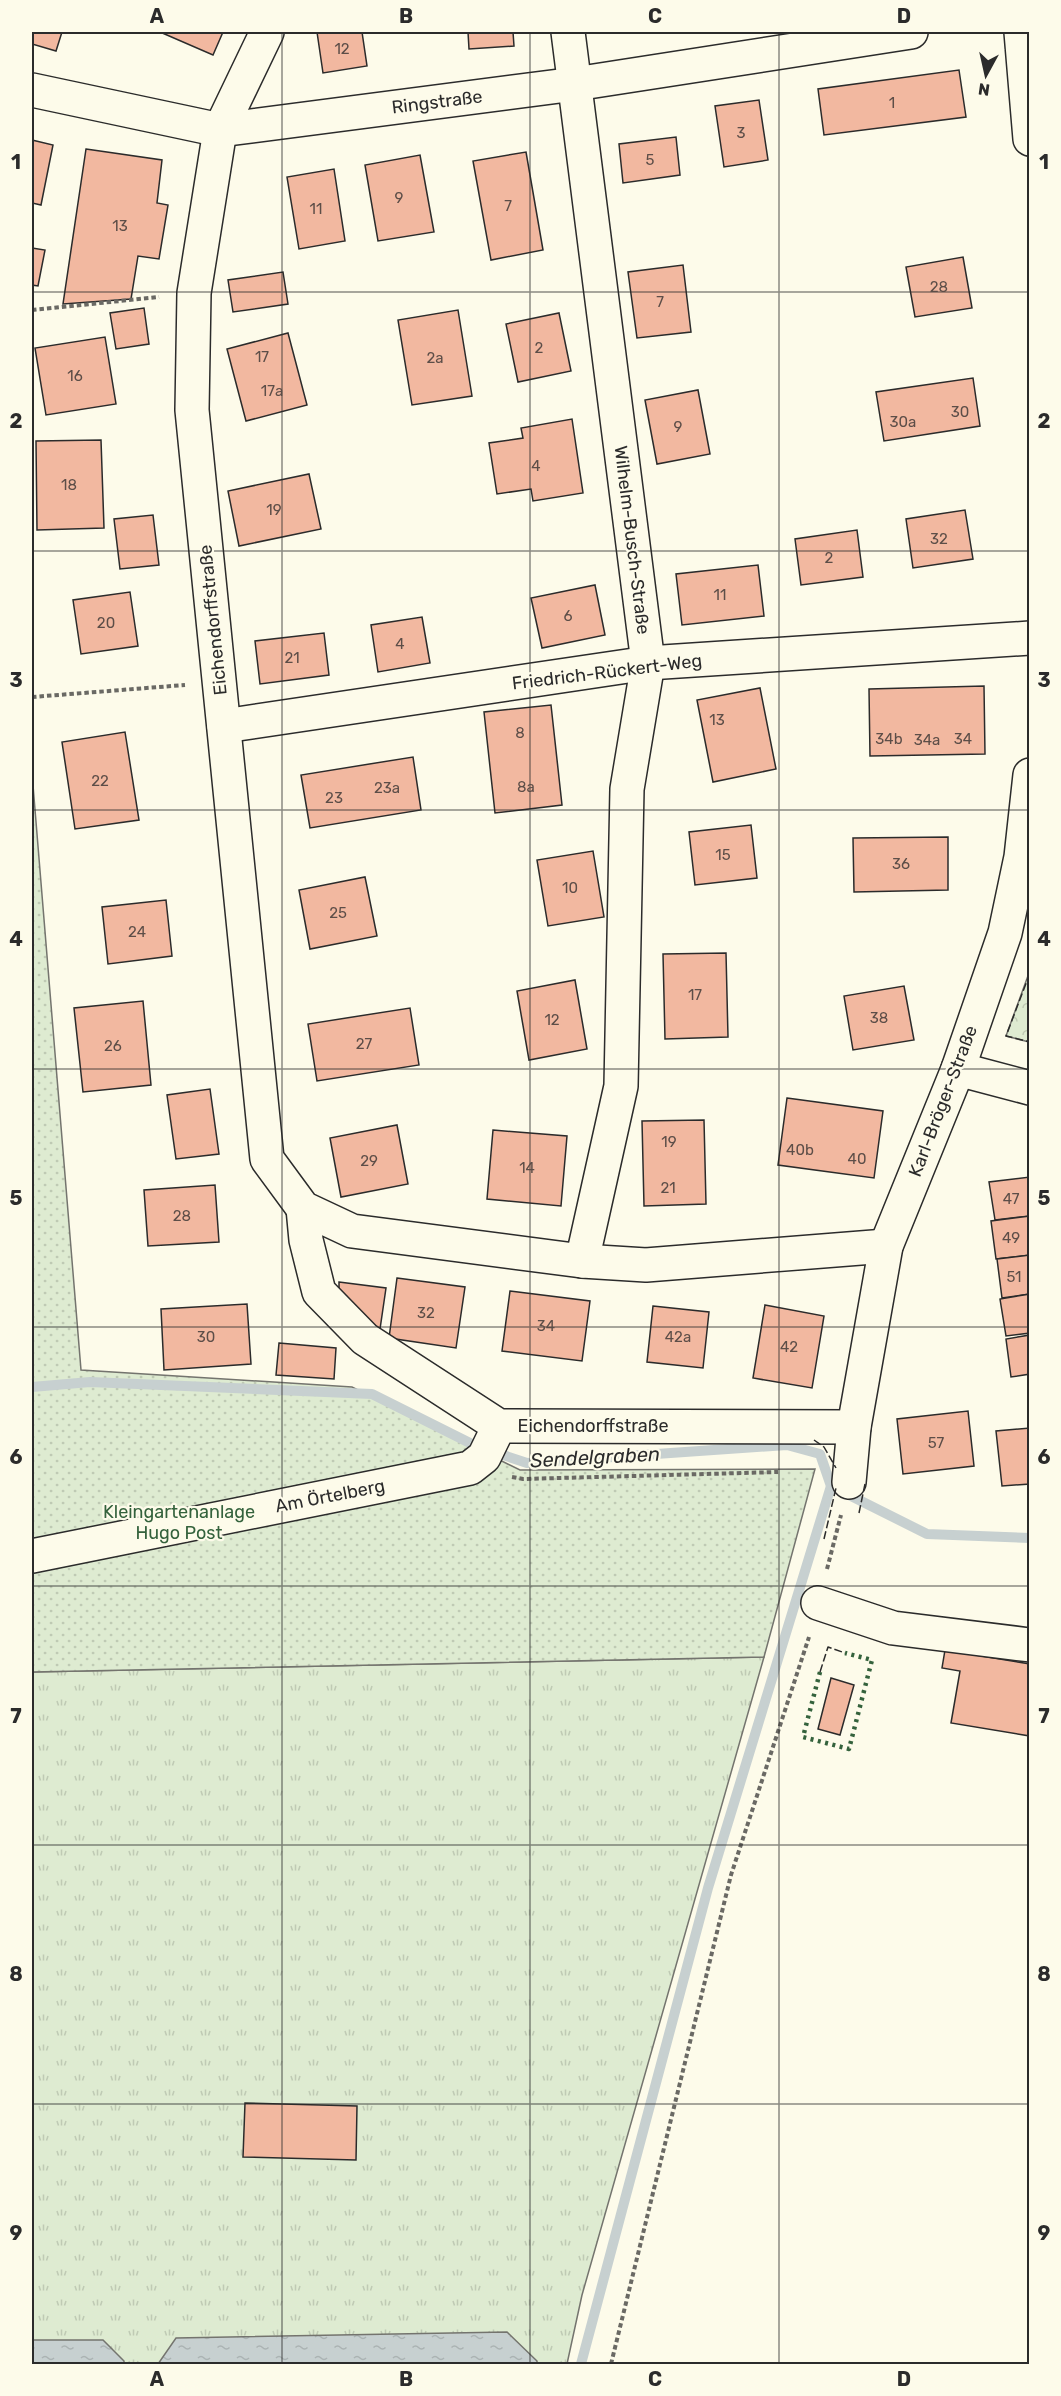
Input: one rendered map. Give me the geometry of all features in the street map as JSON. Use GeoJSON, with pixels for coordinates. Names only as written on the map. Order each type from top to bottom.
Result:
{"type":"FeatureCollection","features":[{"type":"Feature","properties":{"kind":"street","name":"Eichendorffstraße"},"geometry":{"type":"LineString","coordinates":[[267,32],[220,130],[194,293],[192,410],[267,1159],[303,1209],[306,1240],[319,1292],[365,1339],[487,1448],[854,1427]]}},
{"type":"Feature","properties":{"kind":"street","name":"Wilhelm-Busch-Straße"},"geometry":{"type":"LineString","coordinates":[[568,32],[648,663],[627,789],[621,1086],[582,1261]]}},
{"type":"Feature","properties":{"kind":"street","name":"Ringstraße"},"geometry":{"type":"LineString","coordinates":[[32,90],[220,130],[575,84],[845,36],[911,32]]}},
{"type":"Feature","properties":{"kind":"street"},"geometry":{"type":"LineString","coordinates":[[1021,32],[1029,139]]}},
{"type":"Feature","properties":{"kind":"street","name":"Friedrich-Rückert-Weg"},"geometry":{"type":"LineString","coordinates":[[224,726],[648,663],[1029,638]]}},
{"type":"Feature","properties":{"kind":"street","name":"Karl-Bröger-Straße"},"geometry":{"type":"LineString","coordinates":[[846,1495],[854,1427],[886,1246],[958,1069],[1005,933],[1021,857],[1029,775]]}},
{"type":"Feature","properties":{"kind":"street"},"geometry":{"type":"LineString","coordinates":[[958,1069],[1029,1088]]}},
{"type":"Feature","properties":{"kind":"street"},"geometry":{"type":"LineString","coordinates":[[303,1209],[352,1231],[582,1261],[646,1265],[886,1246]]}},
{"type":"Feature","properties":{"kind":"street","name":"Am Örtelberg"},"geometry":{"type":"LineString","coordinates":[[32,1556],[487,1448]]}},
{"type":"Feature","properties":{"kind":"street"},"geometry":{"type":"LineString","coordinates":[[818,1603],[893,1628],[1029,1645]]}},
{"type":"Feature","properties":{"kind":"path"},"geometry":{"type":"LineString","coordinates":[[32,310],[194,293]]}},
{"type":"Feature","properties":{"kind":"path"},"geometry":{"type":"LineString","coordinates":[[32,697],[218,682]]}},
{"type":"Feature","properties":{"kind":"path"},"geometry":{"type":"LineString","coordinates":[[487,1448],[523,1479],[778,1472]]}},
{"type":"Feature","properties":{"kind":"path"},"geometry":{"type":"LineString","coordinates":[[611,2364],[731,1875],[801,1665],[846,1495]]}},
{"type":"Feature","properties":{"kind":"green space","name":"Kleingartenanlage Hugo Post"},"geometry":{"type":"Polygon","coordinates":[[[32,773],[81,1370],[352,1387],[520,1470],[815,1469],[764,1657],[32,1672],[32,773]]]}},
{"type":"Feature","properties":{"kind":"green space"},"geometry":{"type":"Polygon","coordinates":[[[1029,973],[1030,1042],[1006,1036],[1029,973]]]}},
{"type":"Feature","properties":{"kind":"green space"},"geometry":{"type":"Polygon","coordinates":[[[764,1657],[582,2295],[567,2364],[32,2364],[32,1672],[764,1657]]]}},
{"type":"Feature","properties":{"kind":"water"},"geometry":{"type":"Polygon","coordinates":[[[507,2332],[537,2361],[537,2364],[158,2364],[176,2338],[507,2332]]]}},
{"type":"Feature","properties":{"kind":"water"},"geometry":{"type":"Polygon","coordinates":[[[32,2340],[103,2340],[124,2361],[124,2364],[32,2364],[32,2340]]]}},
{"type":"Feature","properties":{"kind":"building"},"geometry":{"type":"Polygon","coordinates":[[[32,32],[62,32],[56,51],[32,44],[32,32]]]}},
{"type":"Feature","properties":{"kind":"building"},"geometry":{"type":"Polygon","coordinates":[[[160,32],[223,32],[213,55],[160,32]]]}},
{"type":"Feature","properties":{"kind":"building"},"geometry":{"type":"Polygon","coordinates":[[[317,32],[362,32],[367,66],[323,73],[317,32]]]}},
{"type":"Feature","properties":{"kind":"building"},"geometry":{"type":"Polygon","coordinates":[[[468,32],[513,32],[514,46],[469,49],[468,32]]]}},
{"type":"Feature","properties":{"kind":"building"},"geometry":{"type":"Polygon","coordinates":[[[959,70],[966,117],[824,135],[818,89],[959,70]]]}},
{"type":"Feature","properties":{"kind":"building"},"geometry":{"type":"Polygon","coordinates":[[[759,100],[768,160],[724,167],[715,106],[759,100]]]}},
{"type":"Feature","properties":{"kind":"building"},"geometry":{"type":"Polygon","coordinates":[[[676,137],[680,175],[623,183],[619,144],[676,137]]]}},
{"type":"Feature","properties":{"kind":"building"},"geometry":{"type":"Polygon","coordinates":[[[32,140],[53,145],[41,205],[32,203],[32,140]]]}},
{"type":"Feature","properties":{"kind":"building"},"geometry":{"type":"Polygon","coordinates":[[[86,149],[162,160],[157,203],[168,205],[159,259],[138,256],[131,299],[63,304],[86,149]]]}},
{"type":"Feature","properties":{"kind":"building"},"geometry":{"type":"Polygon","coordinates":[[[526,152],[543,250],[491,260],[473,161],[526,152]]]}},
{"type":"Feature","properties":{"kind":"building"},"geometry":{"type":"Polygon","coordinates":[[[420,155],[434,232],[378,241],[365,165],[420,155]]]}},
{"type":"Feature","properties":{"kind":"building"},"geometry":{"type":"Polygon","coordinates":[[[334,169],[345,241],[299,249],[287,177],[334,169]]]}},
{"type":"Feature","properties":{"kind":"building"},"geometry":{"type":"Polygon","coordinates":[[[32,248],[45,250],[38,286],[32,285],[32,248]]]}},
{"type":"Feature","properties":{"kind":"building"},"geometry":{"type":"Polygon","coordinates":[[[963,257],[972,308],[915,317],[906,267],[963,257]]]}},
{"type":"Feature","properties":{"kind":"building"},"geometry":{"type":"Polygon","coordinates":[[[683,265],[691,332],[637,338],[628,272],[683,265]]]}},
{"type":"Feature","properties":{"kind":"building"},"geometry":{"type":"Polygon","coordinates":[[[283,272],[288,304],[233,312],[228,280],[283,272]]]}},
{"type":"Feature","properties":{"kind":"building"},"geometry":{"type":"Polygon","coordinates":[[[144,308],[149,344],[116,349],[110,313],[144,308]]]}},
{"type":"Feature","properties":{"kind":"building"},"geometry":{"type":"Polygon","coordinates":[[[458,310],[472,396],[412,405],[398,320],[458,310]]]}},
{"type":"Feature","properties":{"kind":"building"},"geometry":{"type":"Polygon","coordinates":[[[559,313],[571,371],[518,382],[506,324],[559,313]]]}},
{"type":"Feature","properties":{"kind":"building"},"geometry":{"type":"Polygon","coordinates":[[[288,333],[307,405],[246,421],[227,349],[288,333]]]}},
{"type":"Feature","properties":{"kind":"building"},"geometry":{"type":"Polygon","coordinates":[[[105,337],[116,404],[46,415],[35,348],[105,337]]]}},
{"type":"Feature","properties":{"kind":"building"},"geometry":{"type":"Polygon","coordinates":[[[973,378],[980,426],[884,441],[876,392],[973,378]]]}},
{"type":"Feature","properties":{"kind":"building"},"geometry":{"type":"Polygon","coordinates":[[[698,390],[710,454],[657,464],[645,400],[698,390]]]}},
{"type":"Feature","properties":{"kind":"building"},"geometry":{"type":"Polygon","coordinates":[[[572,419],[583,493],[533,501],[531,489],[497,494],[489,443],[523,438],[521,428],[572,419]]]}},
{"type":"Feature","properties":{"kind":"building"},"geometry":{"type":"Polygon","coordinates":[[[101,440],[104,528],[37,530],[36,441],[101,440]]]}},
{"type":"Feature","properties":{"kind":"building"},"geometry":{"type":"Polygon","coordinates":[[[309,474],[321,529],[239,546],[228,491],[309,474]]]}},
{"type":"Feature","properties":{"kind":"building"},"geometry":{"type":"Polygon","coordinates":[[[965,510],[973,559],[913,568],[906,519],[965,510]]]}},
{"type":"Feature","properties":{"kind":"building"},"geometry":{"type":"Polygon","coordinates":[[[153,515],[159,565],[120,569],[114,519],[153,515]]]}},
{"type":"Feature","properties":{"kind":"building"},"geometry":{"type":"Polygon","coordinates":[[[857,530],[863,577],[801,585],[795,539],[857,530]]]}},
{"type":"Feature","properties":{"kind":"building"},"geometry":{"type":"Polygon","coordinates":[[[758,565],[764,616],[682,625],[676,574],[758,565]]]}},
{"type":"Feature","properties":{"kind":"building"},"geometry":{"type":"Polygon","coordinates":[[[595,585],[605,635],[542,648],[531,598],[595,585]]]}},
{"type":"Feature","properties":{"kind":"building"},"geometry":{"type":"Polygon","coordinates":[[[130,592],[138,646],[81,654],[73,600],[130,592]]]}},
{"type":"Feature","properties":{"kind":"building"},"geometry":{"type":"Polygon","coordinates":[[[422,617],[430,663],[378,672],[371,625],[422,617]]]}},
{"type":"Feature","properties":{"kind":"building"},"geometry":{"type":"Polygon","coordinates":[[[324,633],[329,675],[260,684],[255,641],[324,633]]]}},
{"type":"Feature","properties":{"kind":"building"},"geometry":{"type":"Polygon","coordinates":[[[984,686],[985,754],[870,756],[869,689],[984,686]]]}},
{"type":"Feature","properties":{"kind":"building"},"geometry":{"type":"Polygon","coordinates":[[[760,688],[776,769],[713,782],[697,700],[760,688]]]}},
{"type":"Feature","properties":{"kind":"building"},"geometry":{"type":"Polygon","coordinates":[[[551,705],[562,805],[495,813],[484,712],[551,705]]]}},
{"type":"Feature","properties":{"kind":"building"},"geometry":{"type":"Polygon","coordinates":[[[125,732],[139,820],[75,829],[62,742],[125,732]]]}},
{"type":"Feature","properties":{"kind":"building"},"geometry":{"type":"Polygon","coordinates":[[[413,757],[421,810],[310,828],[301,775],[413,757]]]}},
{"type":"Feature","properties":{"kind":"building"},"geometry":{"type":"Polygon","coordinates":[[[751,825],[757,878],[695,885],[689,832],[751,825]]]}},
{"type":"Feature","properties":{"kind":"building"},"geometry":{"type":"Polygon","coordinates":[[[948,837],[948,890],[854,892],[853,838],[948,837]]]}},
{"type":"Feature","properties":{"kind":"building"},"geometry":{"type":"Polygon","coordinates":[[[593,851],[604,917],[548,926],[537,860],[593,851]]]}},
{"type":"Feature","properties":{"kind":"building"},"geometry":{"type":"Polygon","coordinates":[[[365,877],[377,936],[310,949],[299,890],[365,877]]]}},
{"type":"Feature","properties":{"kind":"building"},"geometry":{"type":"Polygon","coordinates":[[[166,900],[172,956],[108,964],[102,907],[166,900]]]}},
{"type":"Feature","properties":{"kind":"building"},"geometry":{"type":"Polygon","coordinates":[[[726,953],[728,1037],[665,1039],[663,954],[726,953]]]}},
{"type":"Feature","properties":{"kind":"building"},"geometry":{"type":"Polygon","coordinates":[[[575,980],[587,1049],[529,1060],[517,991],[575,980]]]}},
{"type":"Feature","properties":{"kind":"building"},"geometry":{"type":"Polygon","coordinates":[[[904,986],[914,1040],[853,1050],[844,996],[904,986]]]}},
{"type":"Feature","properties":{"kind":"building"},"geometry":{"type":"Polygon","coordinates":[[[143,1001],[151,1085],[83,1092],[74,1008],[143,1001]]]}},
{"type":"Feature","properties":{"kind":"building"},"geometry":{"type":"Polygon","coordinates":[[[410,1008],[419,1065],[317,1081],[308,1024],[410,1008]]]}},
{"type":"Feature","properties":{"kind":"building"},"geometry":{"type":"Polygon","coordinates":[[[210,1089],[219,1154],[176,1159],[167,1095],[210,1089]]]}},
{"type":"Feature","properties":{"kind":"building"},"geometry":{"type":"Polygon","coordinates":[[[787,1098],[883,1111],[874,1178],[778,1165],[787,1098]]]}},
{"type":"Feature","properties":{"kind":"building"},"geometry":{"type":"Polygon","coordinates":[[[704,1120],[706,1204],[644,1206],[642,1121],[704,1120]]]}},
{"type":"Feature","properties":{"kind":"building"},"geometry":{"type":"Polygon","coordinates":[[[397,1125],[408,1184],[341,1197],[330,1138],[397,1125]]]}},
{"type":"Feature","properties":{"kind":"building"},"geometry":{"type":"Polygon","coordinates":[[[493,1130],[567,1136],[561,1206],[487,1199],[493,1130]]]}},
{"type":"Feature","properties":{"kind":"building"},"geometry":{"type":"Polygon","coordinates":[[[1030,1177],[1030,1216],[995,1220],[989,1182],[1030,1177]]]}},
{"type":"Feature","properties":{"kind":"building"},"geometry":{"type":"Polygon","coordinates":[[[215,1185],[219,1242],[148,1246],[144,1190],[215,1185]]]}},
{"type":"Feature","properties":{"kind":"building"},"geometry":{"type":"Polygon","coordinates":[[[1030,1216],[1030,1255],[996,1259],[991,1221],[1030,1216]]]}},
{"type":"Feature","properties":{"kind":"building"},"geometry":{"type":"Polygon","coordinates":[[[1030,1255],[1030,1294],[1002,1298],[997,1259],[1030,1255]]]}},
{"type":"Feature","properties":{"kind":"building"},"geometry":{"type":"Polygon","coordinates":[[[397,1278],[465,1287],[456,1348],[389,1338],[397,1278]]]}},
{"type":"Feature","properties":{"kind":"building"},"geometry":{"type":"Polygon","coordinates":[[[339,1282],[386,1288],[380,1329],[356,1323],[339,1301],[339,1282]]]}},
{"type":"Feature","properties":{"kind":"building"},"geometry":{"type":"Polygon","coordinates":[[[510,1291],[590,1301],[582,1361],[502,1351],[510,1291]]]}},
{"type":"Feature","properties":{"kind":"building"},"geometry":{"type":"Polygon","coordinates":[[[1030,1294],[1030,1333],[1006,1336],[1000,1299],[1030,1294]]]}},
{"type":"Feature","properties":{"kind":"building"},"geometry":{"type":"Polygon","coordinates":[[[247,1304],[251,1364],[164,1370],[161,1309],[247,1304]]]}},
{"type":"Feature","properties":{"kind":"building"},"geometry":{"type":"Polygon","coordinates":[[[765,1305],[824,1316],[812,1388],[753,1378],[765,1305]]]}},
{"type":"Feature","properties":{"kind":"building"},"geometry":{"type":"Polygon","coordinates":[[[653,1306],[709,1312],[703,1368],[647,1362],[653,1306]]]}},
{"type":"Feature","properties":{"kind":"building"},"geometry":{"type":"Polygon","coordinates":[[[1030,1335],[1030,1374],[1011,1377],[1006,1339],[1030,1335]]]}},
{"type":"Feature","properties":{"kind":"building"},"geometry":{"type":"Polygon","coordinates":[[[279,1343],[336,1348],[334,1379],[276,1375],[279,1343]]]}},
{"type":"Feature","properties":{"kind":"building"},"geometry":{"type":"Polygon","coordinates":[[[968,1411],[974,1466],[903,1474],[897,1419],[968,1411]]]}},
{"type":"Feature","properties":{"kind":"building"},"geometry":{"type":"Polygon","coordinates":[[[1030,1428],[1030,1484],[1002,1486],[996,1431],[1030,1428]]]}},
{"type":"Feature","properties":{"kind":"building"},"geometry":{"type":"Polygon","coordinates":[[[945,1650],[1030,1664],[1030,1736],[951,1723],[960,1671],[942,1668],[945,1650]]]}},
{"type":"Feature","properties":{"kind":"building"},"geometry":{"type":"Polygon","coordinates":[[[831,1678],[854,1685],[840,1735],[818,1729],[831,1678]]]}},
{"type":"Feature","properties":{"kind":"building"},"geometry":{"type":"Polygon","coordinates":[[[245,2103],[357,2106],[356,2160],[243,2157],[245,2103]]]}},
{"type":"Feature","properties":{"kind":"waterway","name":"Sendelgraben"},"geometry":{"type":"LineString","coordinates":[[32,1387],[90,1382],[372,1394],[476,1446],[527,1463],[787,1445],[820,1454],[831,1486],[927,1534],[1030,1538]]}},
{"type":"Feature","properties":{"kind":"waterway"},"geometry":{"type":"LineString","coordinates":[[581,2364],[708,1888],[831,1486]]}},
{"type":"Feature","properties":{"kind":"hedge"},"geometry":{"type":"LineString","coordinates":[[820,1672],[803,1737],[849,1749],[872,1660],[845,1653]]}},
{"type":"Feature","properties":{"kind":"fence"},"geometry":{"type":"LineString","coordinates":[[1030,973],[1006,1036],[1030,1042]]}},
{"type":"Feature","properties":{"kind":"fence"},"geometry":{"type":"LineString","coordinates":[[814,1440],[824,1447],[836,1468]]}},
{"type":"Feature","properties":{"kind":"fence"},"geometry":{"type":"LineString","coordinates":[[859,1513],[865,1484]]}},
{"type":"Feature","properties":{"kind":"fence"},"geometry":{"type":"LineString","coordinates":[[824,1539],[836,1488]]}},
{"type":"Feature","properties":{"kind":"fence"},"geometry":{"type":"LineString","coordinates":[[820,1672],[828,1647],[845,1653]]}}]}
